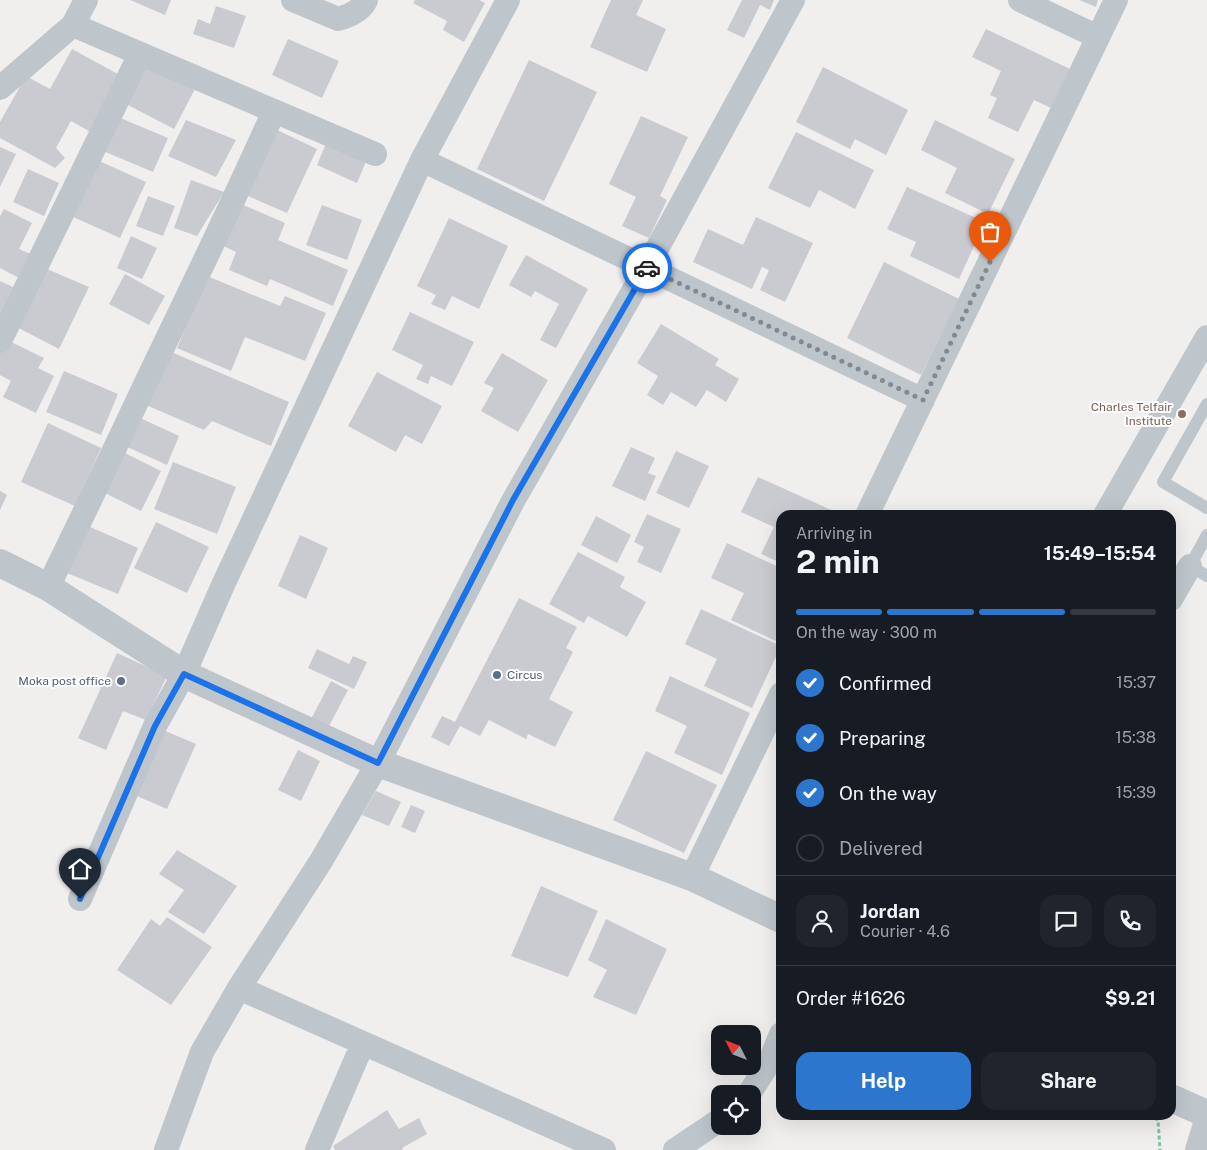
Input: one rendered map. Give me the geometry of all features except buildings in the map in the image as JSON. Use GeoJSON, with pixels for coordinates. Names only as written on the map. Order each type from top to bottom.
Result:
{"type":"FeatureCollection","features":[{"type":"Feature","properties":{"kind":"street"},"geometry":{"type":"LineString","coordinates":[[0,88],[73,25],[86,0]]}},
{"type":"Feature","properties":{"kind":"street"},"geometry":{"type":"LineString","coordinates":[[292,0],[338,19],[352,14],[366,0]]}},
{"type":"Feature","properties":{"kind":"street"},"geometry":{"type":"LineString","coordinates":[[80,899],[155,726],[184,674],[223,585],[422,160],[508,0]]}},
{"type":"Feature","properties":{"kind":"street"},"geometry":{"type":"LineString","coordinates":[[166,1150],[202,1052],[239,988],[321,861],[378,763],[513,500],[647,268],[793,0]]}},
{"type":"Feature","properties":{"kind":"street"},"geometry":{"type":"LineString","coordinates":[[1020,0],[1098,37]]}},
{"type":"Feature","properties":{"kind":"street"},"geometry":{"type":"LineString","coordinates":[[870,510],[1116,0]]}},
{"type":"Feature","properties":{"kind":"street"},"geometry":{"type":"LineString","coordinates":[[73,25],[375,154]]}},
{"type":"Feature","properties":{"kind":"street"},"geometry":{"type":"LineString","coordinates":[[0,341],[140,54]]}},
{"type":"Feature","properties":{"kind":"street"},"geometry":{"type":"LineString","coordinates":[[48,587],[83,517],[274,111]]}},
{"type":"Feature","properties":{"kind":"street"},"geometry":{"type":"LineString","coordinates":[[422,160],[923,400]]}},
{"type":"Feature","properties":{"kind":"street"},"geometry":{"type":"LineString","coordinates":[[1108,510],[1207,337]]}},
{"type":"Feature","properties":{"kind":"street"},"geometry":{"type":"LineString","coordinates":[[0,563],[48,587],[184,674],[378,763],[692,878],[776,917]]}},
{"type":"Feature","properties":{"kind":"street"},"geometry":{"type":"LineString","coordinates":[[1176,594],[1198,571]]}},
{"type":"Feature","properties":{"kind":"street"},"geometry":{"type":"LineString","coordinates":[[692,878],[776,704]]}},
{"type":"Feature","properties":{"kind":"street"},"geometry":{"type":"LineString","coordinates":[[239,988],[604,1150]]}},
{"type":"Feature","properties":{"kind":"street"},"geometry":{"type":"LineString","coordinates":[[317,1150],[363,1043]]}},
{"type":"Feature","properties":{"kind":"street"},"geometry":{"type":"LineString","coordinates":[[755,1085],[770,1061],[776,1046]]}},
{"type":"Feature","properties":{"kind":"street"},"geometry":{"type":"LineString","coordinates":[[1176,1100],[1207,1114]]}},
{"type":"Feature","properties":{"kind":"street"},"geometry":{"type":"LineString","coordinates":[[1199,1150],[1207,1124]]}},
{"type":"Feature","properties":{"kind":"street"},"geometry":{"type":"LineString","coordinates":[[674,1150],[711,1126]]}},
{"type":"Feature","properties":{"kind":"lane"},"geometry":{"type":"LineString","coordinates":[[1207,404],[1163,482],[1207,508]]}},
{"type":"Feature","properties":{"kind":"lane"},"geometry":{"type":"LineString","coordinates":[[1198,571],[1207,535]]}},
{"type":"Feature","properties":{"kind":"path"},"geometry":{"type":"LineString","coordinates":[[1158,1120],[1160,1150]]}},
{"type":"Feature","properties":{"kind":"way so far"},"geometry":{"type":"LineString","coordinates":[[647,268],[923,400],[990,262]]}},
{"type":"Feature","properties":{"kind":"place","name":"Charles Telfair Institute"},"geometry":{"type":"Point","coordinates":[1182,414]}},
{"type":"Feature","properties":{"kind":"place","name":"Circus"},"geometry":{"type":"Point","coordinates":[497,675]}},
{"type":"Feature","properties":{"kind":"place","name":"Moka post office"},"geometry":{"type":"Point","coordinates":[121,681]}},
{"type":"Feature","properties":{"kind":"route"},"geometry":{"type":"LineString","coordinates":[[80,899],[155,726],[184,674],[378,763],[513,500],[647,268]]}}]}
